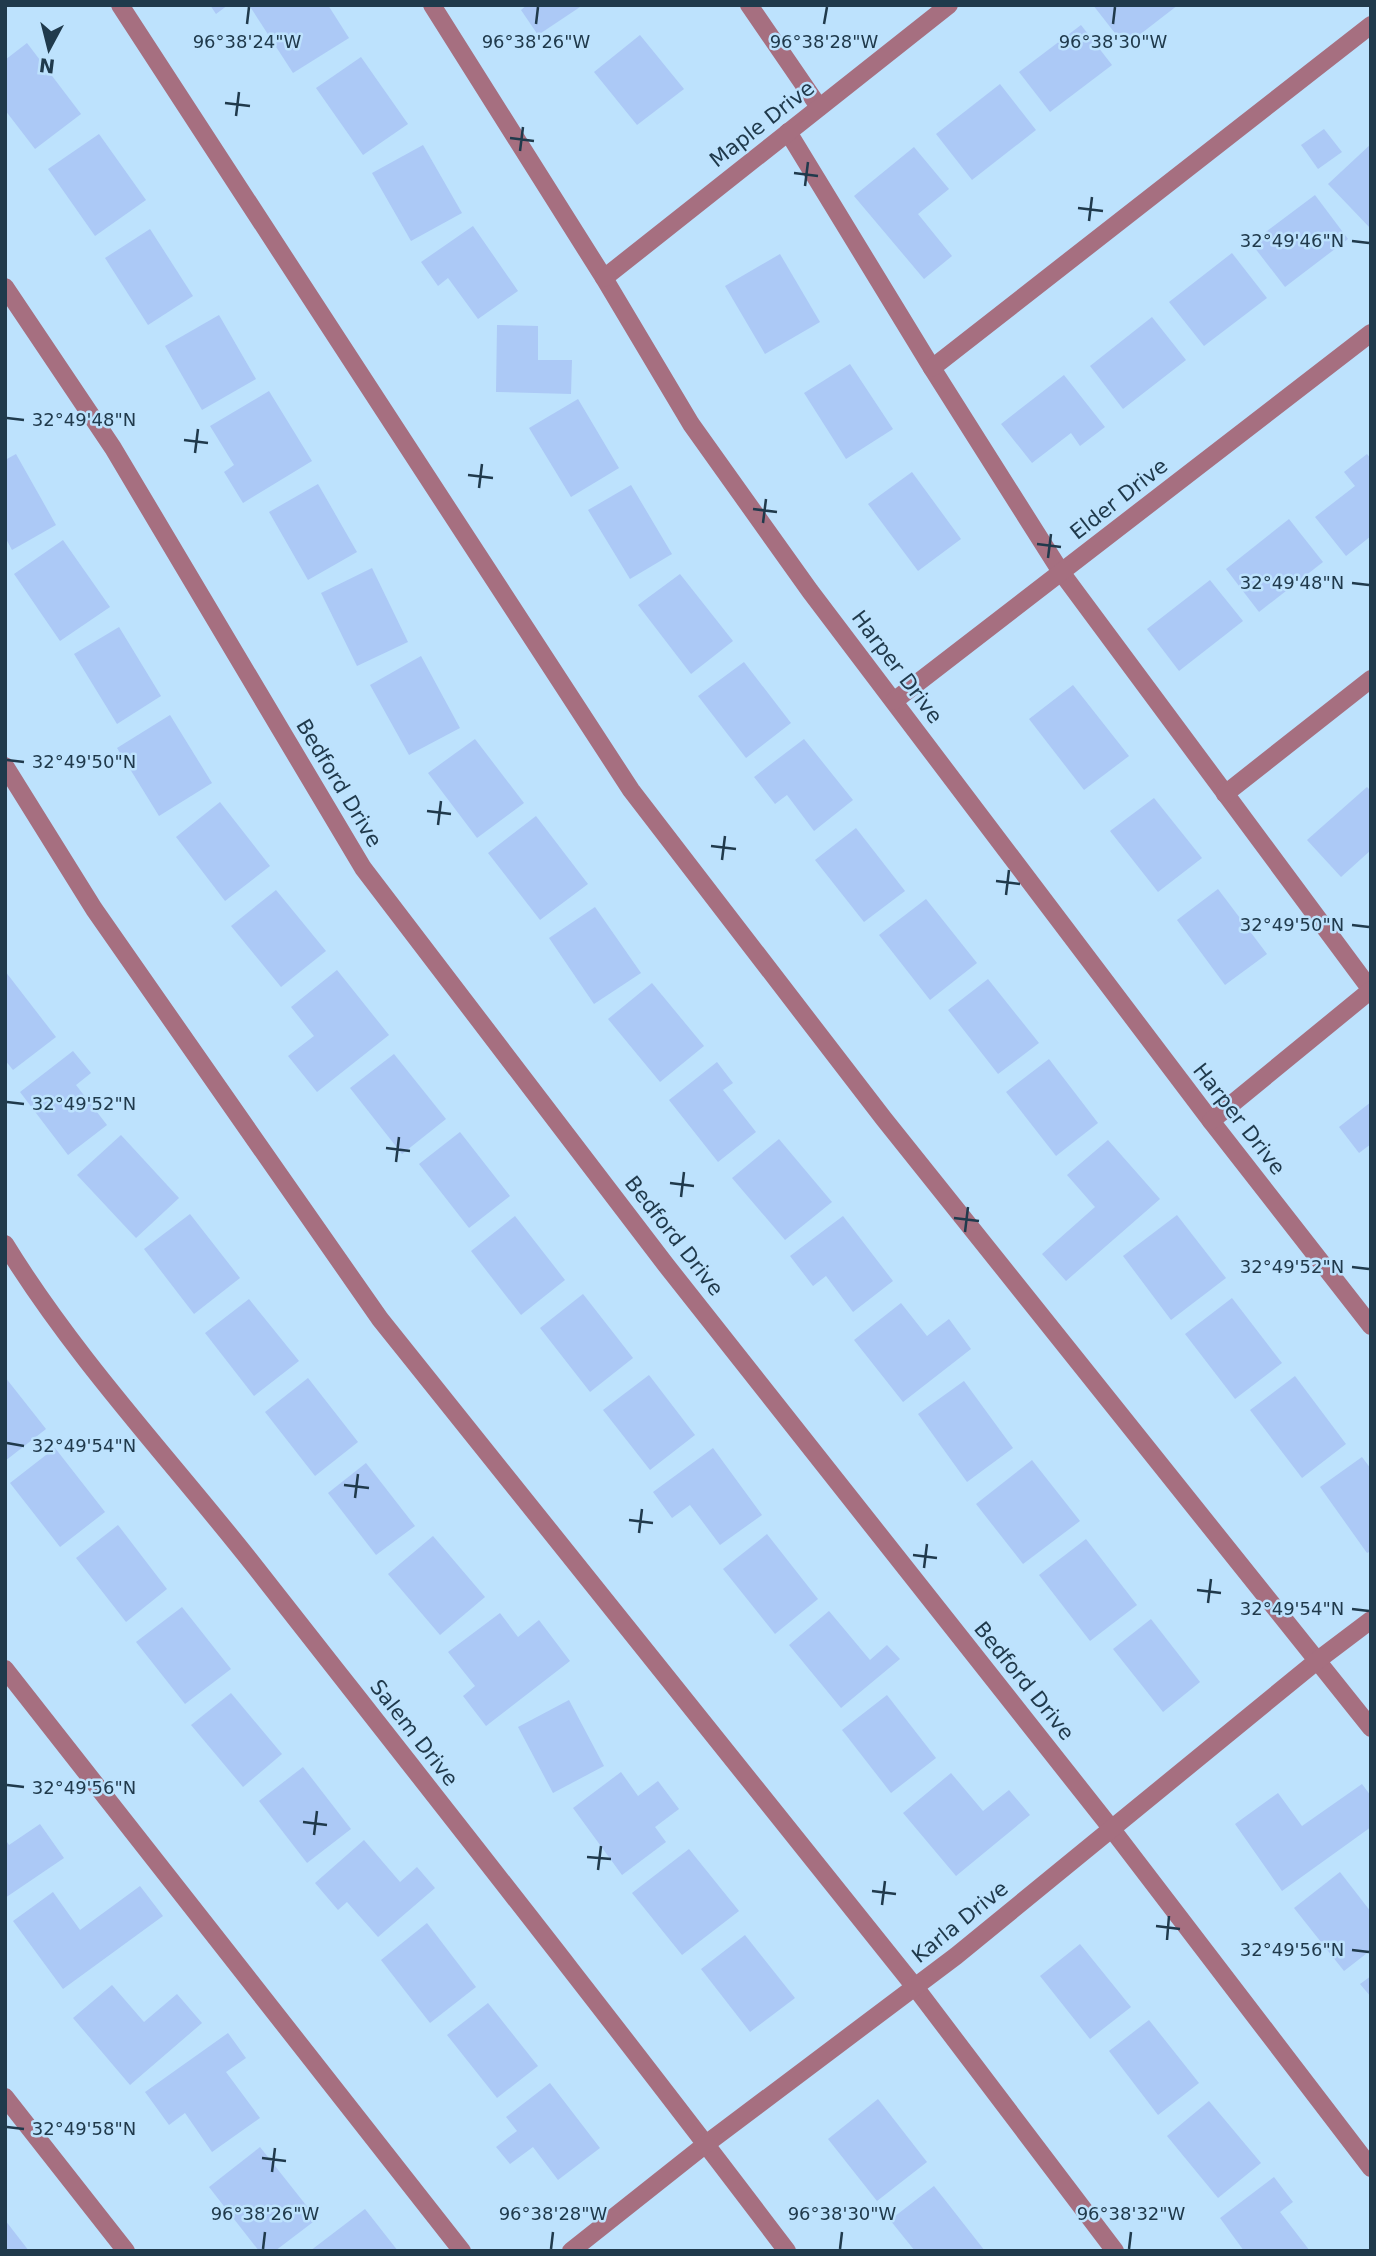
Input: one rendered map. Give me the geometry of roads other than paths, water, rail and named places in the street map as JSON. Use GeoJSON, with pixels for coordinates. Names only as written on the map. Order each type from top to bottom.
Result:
{"type":"FeatureCollection","features":[{"type":"Feature","properties":{"kind":"street"},"geometry":{"type":"LineString","coordinates":[[120,5],[631,790],[884,1119],[1371,1728]]}},
{"type":"Feature","properties":{"kind":"street","name":"Harper Drive"},"geometry":{"type":"LineString","coordinates":[[432,5],[604,278],[691,424],[810,591],[1211,1121],[1371,1326]]}},
{"type":"Feature","properties":{"kind":"street"},"geometry":{"type":"LineString","coordinates":[[748,5],[820,107]]}},
{"type":"Feature","properties":{"kind":"street","name":"Maple Drive"},"geometry":{"type":"LineString","coordinates":[[604,278],[948,5]]}},
{"type":"Feature","properties":{"kind":"street"},"geometry":{"type":"LineString","coordinates":[[932,368],[1371,25]]}},
{"type":"Feature","properties":{"kind":"street"},"geometry":{"type":"LineString","coordinates":[[788,132],[1060,572],[1371,990],[1211,1121]]}},
{"type":"Feature","properties":{"kind":"street","name":"Bedford Drive"},"geometry":{"type":"LineString","coordinates":[[5,287],[113,448],[363,868],[757,1382],[1111,1828],[1371,2168]]}},
{"type":"Feature","properties":{"kind":"street","name":"Elder Drive"},"geometry":{"type":"LineString","coordinates":[[894,701],[1371,333]]}},
{"type":"Feature","properties":{"kind":"street"},"geometry":{"type":"LineString","coordinates":[[1224,794],[1371,680]]}},
{"type":"Feature","properties":{"kind":"street"},"geometry":{"type":"LineString","coordinates":[[5,766],[94,909],[380,1319],[915,1987],[1115,2251]]}},
{"type":"Feature","properties":{"kind":"street","name":"Salem Drive"},"geometry":{"type":"LineString","coordinates":[[5,1244],[113,1395],[248,1558],[787,2251]]}},
{"type":"Feature","properties":{"kind":"street","name":"Karla Drive"},"geometry":{"type":"LineString","coordinates":[[571,2251],[706,2144],[956,1956],[1318,1660],[1371,1620]]}},
{"type":"Feature","properties":{"kind":"street"},"geometry":{"type":"LineString","coordinates":[[5,1669],[462,2251]]}},
{"type":"Feature","properties":{"kind":"street"},"geometry":{"type":"LineString","coordinates":[[5,2097],[126,2251]]}}]}
